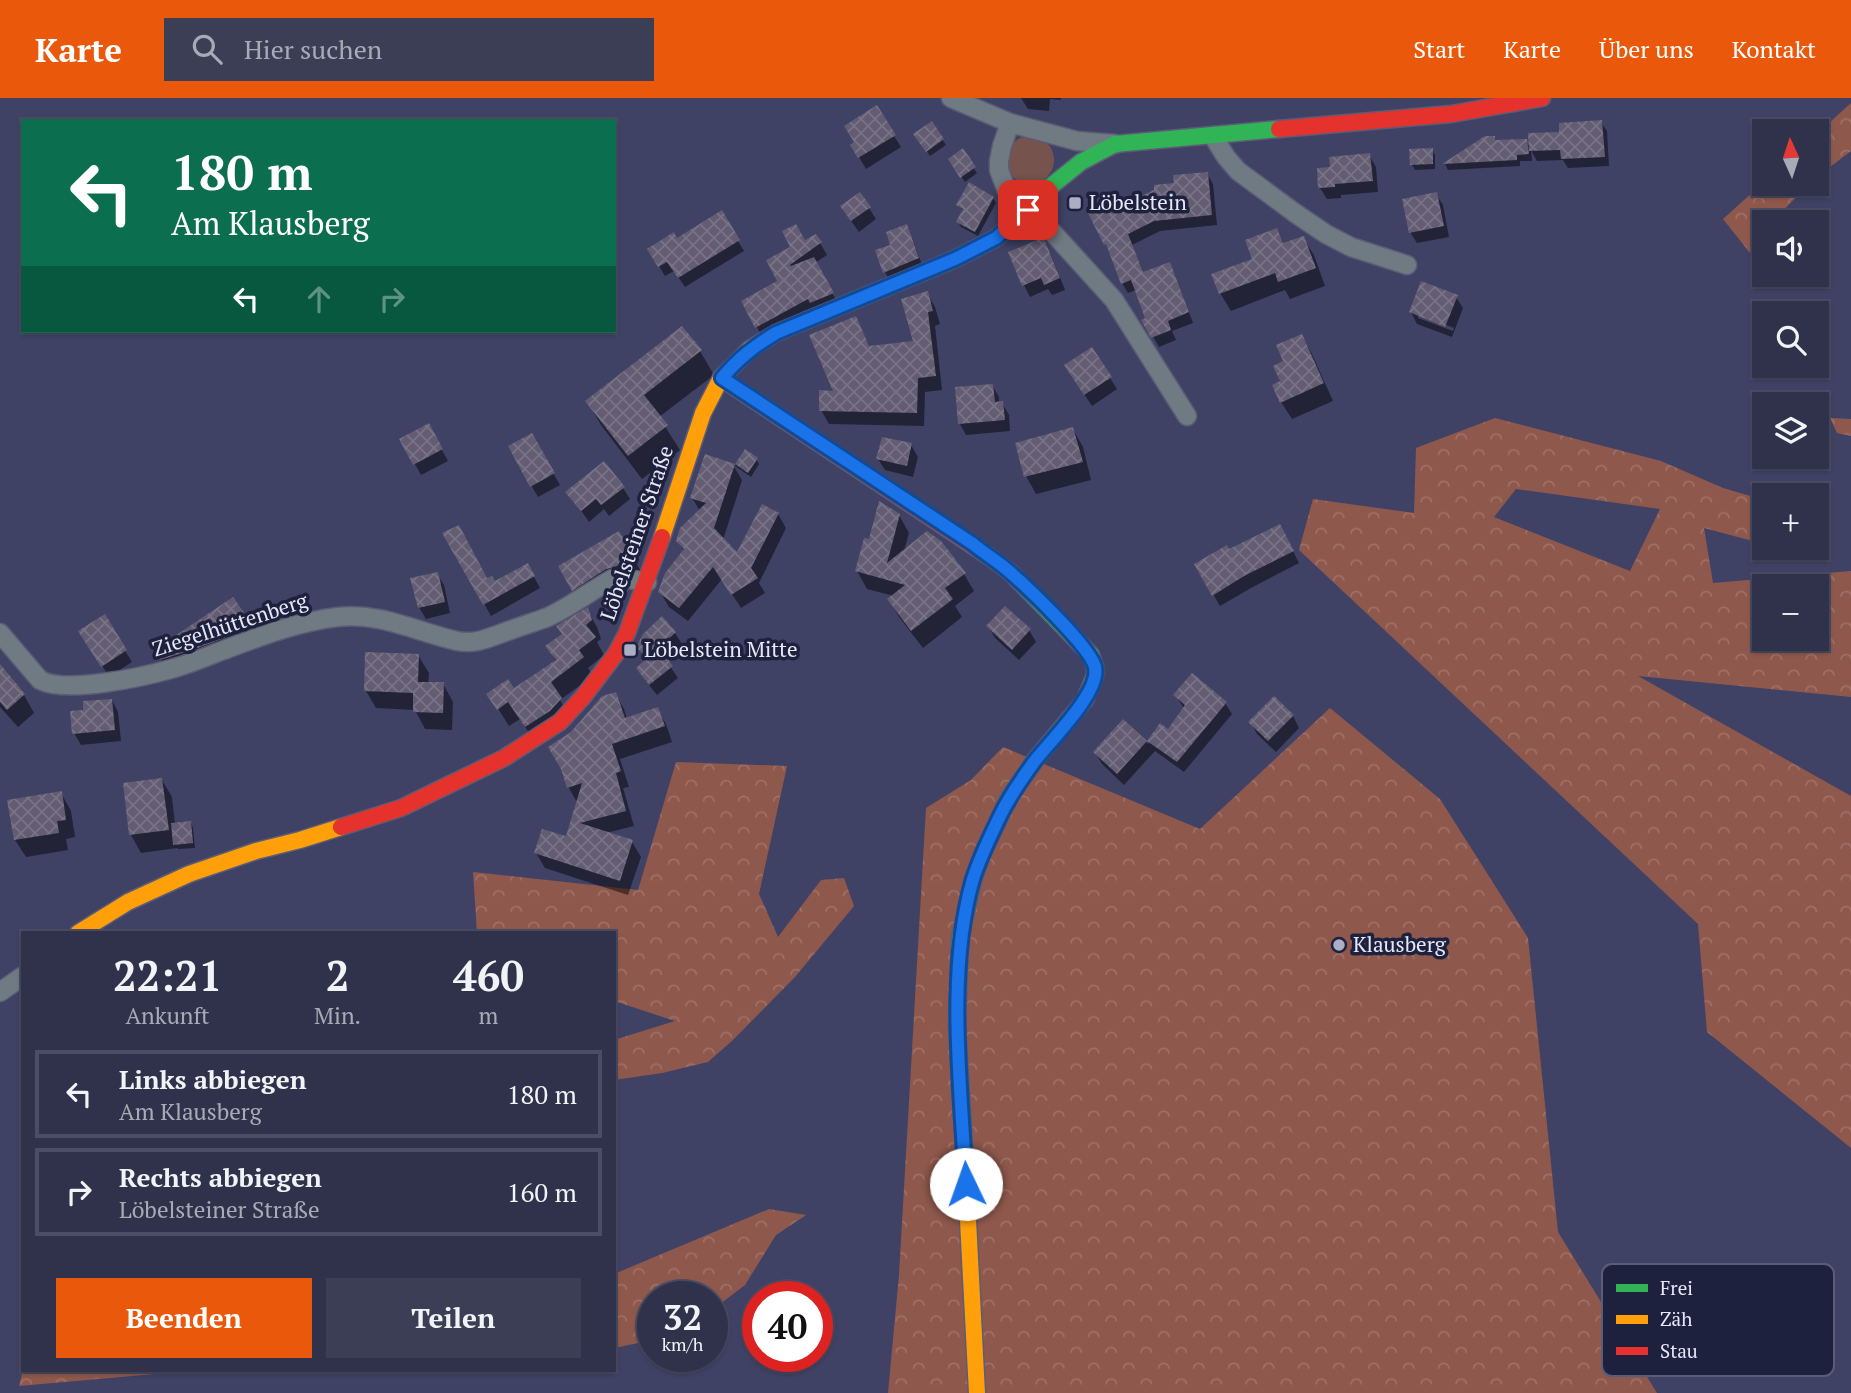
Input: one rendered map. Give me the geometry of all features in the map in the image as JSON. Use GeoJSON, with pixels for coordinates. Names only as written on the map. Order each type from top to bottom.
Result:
{"type":"FeatureCollection","features":[{"type":"Feature","properties":{"kind":"street"},"geometry":{"type":"LineString","coordinates":[[951,98],[1010,123],[1077,141],[1115,145]]}},
{"type":"Feature","properties":{"kind":"street","name":"Löbelsteiner Straße"},"geometry":{"type":"LineString","coordinates":[[81,931],[128,902],[189,874],[401,808],[504,758],[560,722],[583,697],[628,633],[703,413],[722,378],[750,349],[776,333],[955,259],[996,238],[1081,162],[1115,145],[1451,114],[1542,98]]}},
{"type":"Feature","properties":{"kind":"street"},"geometry":{"type":"LineString","coordinates":[[1010,123],[1002,146],[999,170],[1007,191],[1045,224],[1114,300],[1188,416]]}},
{"type":"Feature","properties":{"kind":"street"},"geometry":{"type":"LineString","coordinates":[[1213,136],[1238,171],[1326,234],[1351,247],[1406,265]]}},
{"type":"Feature","properties":{"kind":"street"},"geometry":{"type":"LineString","coordinates":[[722,378],[961,536],[1010,572],[1091,655],[1095,667],[1096,675],[1085,700],[1035,760],[1009,798],[973,880],[960,938],[957,1026],[977,1393]]}},
{"type":"Feature","properties":{"kind":"street","name":"Ziegelhüttenberg"},"geometry":{"type":"LineString","coordinates":[[0,634],[40,680],[59,685],[83,685],[147,676],[177,668],[275,631],[342,616],[378,619],[475,643],[550,616],[612,579],[647,582]]}},
{"type":"Feature","properties":{"kind":"street"},"geometry":{"type":"LineString","coordinates":[[0,992],[21,977]]}},
{"type":"Feature","properties":{"kind":"shaded area"},"geometry":{"type":"Polygon","coordinates":[[[1030,136],[1047,143],[1054,160],[1047,177],[1030,184],[1013,177],[1006,160],[1013,143],[1030,136]]]}},
{"type":"Feature","properties":{"kind":"green space"},"geometry":{"type":"Polygon","coordinates":[[[1851,103],[1851,151],[1829,168],[1829,123],[1851,103]]]}},
{"type":"Feature","properties":{"kind":"green space"},"geometry":{"type":"Polygon","coordinates":[[[1752,193],[1752,196],[1797,196],[1784,210],[1752,210],[1750,253],[1723,219],[1752,193]]]}},
{"type":"Feature","properties":{"kind":"green space"},"geometry":{"type":"Polygon","coordinates":[[[1495,418],[1661,461],[1723,488],[1752,496],[1752,541],[1704,528],[1713,583],[1752,580],[1752,651],[1829,651],[1829,574],[1816,574],[1851,571],[1851,697],[1638,676],[1851,796],[1851,1148],[1707,1032],[1698,924],[1299,550],[1313,499],[1414,513],[1416,448],[1495,418]],[[1516,489],[1494,517],[1630,571],[1660,509],[1516,489]]]}},
{"type":"Feature","properties":{"kind":"green space"},"geometry":{"type":"Polygon","coordinates":[[[1830,418],[1851,419],[1851,436],[1837,433],[1830,418]]]}},
{"type":"Feature","properties":{"kind":"green space"},"geometry":{"type":"Polygon","coordinates":[[[1330,708],[1440,799],[1528,938],[1558,1232],[1602,1304],[1602,1376],[1647,1376],[1657,1393],[888,1393],[899,1275],[926,808],[971,780],[1003,747],[1200,829],[1330,708]]]}},
{"type":"Feature","properties":{"kind":"green space"},"geometry":{"type":"Polygon","coordinates":[[[676,762],[787,766],[759,894],[778,937],[821,880],[844,878],[854,906],[795,977],[708,1062],[662,1073],[616,1080],[616,1039],[675,1021],[616,1002],[616,931],[477,931],[473,872],[638,890],[676,762]]]}},
{"type":"Feature","properties":{"kind":"green space"},"geometry":{"type":"Polygon","coordinates":[[[769,1209],[806,1215],[776,1235],[747,1281],[742,1281],[742,1287],[728,1298],[728,1281],[637,1281],[637,1343],[616,1348],[616,1273],[769,1209]]]}},
{"type":"Feature","properties":{"kind":"green space"},"geometry":{"type":"Polygon","coordinates":[[[22,1372],[177,1372],[19,1386],[22,1372]]]}},
{"type":"Feature","properties":{"kind":"building"},"geometry":{"type":"Polygon","coordinates":[[[877,105],[896,135],[858,158],[850,145],[854,142],[844,126],[877,105]]]}},
{"type":"Feature","properties":{"kind":"building"},"geometry":{"type":"Polygon","coordinates":[[[1602,120],[1605,157],[1561,159],[1560,150],[1529,151],[1528,133],[1559,132],[1559,123],[1602,120]]]}},
{"type":"Feature","properties":{"kind":"building"},"geometry":{"type":"Polygon","coordinates":[[[932,121],[944,139],[926,152],[913,134],[932,121]]]}},
{"type":"Feature","properties":{"kind":"building"},"geometry":{"type":"Polygon","coordinates":[[[1485,136],[1495,136],[1495,140],[1527,139],[1529,154],[1517,155],[1517,160],[1442,164],[1485,136]]]}},
{"type":"Feature","properties":{"kind":"building"},"geometry":{"type":"Polygon","coordinates":[[[963,148],[976,167],[960,178],[948,159],[963,148]]]}},
{"type":"Feature","properties":{"kind":"building"},"geometry":{"type":"Polygon","coordinates":[[[1433,148],[1433,164],[1410,165],[1409,149],[1433,148]]]}},
{"type":"Feature","properties":{"kind":"building"},"geometry":{"type":"Polygon","coordinates":[[[1370,153],[1373,181],[1318,188],[1317,168],[1330,167],[1329,157],[1370,153]]]}},
{"type":"Feature","properties":{"kind":"building"},"geometry":{"type":"Polygon","coordinates":[[[1208,172],[1212,215],[1154,221],[1128,234],[1143,272],[1170,262],[1189,312],[1168,321],[1171,330],[1151,338],[1141,320],[1145,318],[1131,280],[1121,284],[1106,244],[1104,245],[1088,213],[1109,203],[1112,210],[1154,190],[1154,185],[1174,183],[1173,175],[1208,172]]]}},
{"type":"Feature","properties":{"kind":"building"},"geometry":{"type":"Polygon","coordinates":[[[969,182],[994,197],[975,232],[956,222],[963,209],[956,205],[969,182]]]}},
{"type":"Feature","properties":{"kind":"building"},"geometry":{"type":"Polygon","coordinates":[[[860,192],[871,207],[851,221],[840,206],[860,192]]]}},
{"type":"Feature","properties":{"kind":"building"},"geometry":{"type":"Polygon","coordinates":[[[1437,192],[1444,226],[1409,233],[1402,199],[1437,192]]]}},
{"type":"Feature","properties":{"kind":"building"},"geometry":{"type":"Polygon","coordinates":[[[722,210],[740,240],[678,278],[667,262],[658,267],[647,249],[674,232],[677,238],[722,210]]]}},
{"type":"Feature","properties":{"kind":"building"},"geometry":{"type":"Polygon","coordinates":[[[796,224],[805,240],[816,234],[822,242],[790,265],[814,257],[834,293],[810,303],[808,299],[755,328],[741,301],[777,281],[766,260],[790,247],[782,231],[796,224]]]}},
{"type":"Feature","properties":{"kind":"building"},"geometry":{"type":"Polygon","coordinates":[[[907,224],[919,258],[883,273],[875,250],[890,245],[886,232],[907,224]]]}},
{"type":"Feature","properties":{"kind":"building"},"geometry":{"type":"Polygon","coordinates":[[[1277,228],[1283,243],[1304,236],[1316,268],[1278,282],[1275,273],[1219,294],[1211,274],[1252,259],[1245,240],[1277,228]]]}},
{"type":"Feature","properties":{"kind":"building"},"geometry":{"type":"Polygon","coordinates":[[[1042,238],[1060,278],[1044,285],[1041,278],[1022,286],[1008,252],[1042,238]]]}},
{"type":"Feature","properties":{"kind":"building"},"geometry":{"type":"Polygon","coordinates":[[[1421,281],[1458,295],[1445,327],[1409,312],[1421,281]]]}},
{"type":"Feature","properties":{"kind":"building"},"geometry":{"type":"Polygon","coordinates":[[[928,291],[933,311],[928,312],[936,376],[918,378],[917,413],[819,411],[819,390],[833,391],[809,335],[856,316],[869,346],[913,341],[901,299],[928,291]]]}},
{"type":"Feature","properties":{"kind":"building"},"geometry":{"type":"Polygon","coordinates":[[[682,326],[702,350],[644,395],[668,425],[628,456],[585,401],[682,326]]]}},
{"type":"Feature","properties":{"kind":"building"},"geometry":{"type":"Polygon","coordinates":[[[1302,334],[1324,383],[1280,403],[1272,385],[1280,381],[1273,366],[1283,361],[1276,345],[1302,334]]]}},
{"type":"Feature","properties":{"kind":"building"},"geometry":{"type":"Polygon","coordinates":[[[1092,347],[1112,377],[1084,395],[1064,365],[1092,347]]]}},
{"type":"Feature","properties":{"kind":"building"},"geometry":{"type":"Polygon","coordinates":[[[993,384],[995,402],[1003,401],[1005,420],[958,424],[955,387],[993,384]]]}},
{"type":"Feature","properties":{"kind":"building"},"geometry":{"type":"Polygon","coordinates":[[[429,423],[443,449],[413,465],[399,439],[429,423]]]}},
{"type":"Feature","properties":{"kind":"building"},"geometry":{"type":"Polygon","coordinates":[[[1073,427],[1083,462],[1024,477],[1015,443],[1073,427]]]}},
{"type":"Feature","properties":{"kind":"building"},"geometry":{"type":"Polygon","coordinates":[[[532,433],[555,473],[530,487],[508,446],[532,433]]]}},
{"type":"Feature","properties":{"kind":"building"},"geometry":{"type":"Polygon","coordinates":[[[882,437],[912,443],[907,466],[876,459],[882,437]]]}},
{"type":"Feature","properties":{"kind":"building"},"geometry":{"type":"Polygon","coordinates":[[[745,449],[758,458],[748,473],[735,464],[745,449]]]}},
{"type":"Feature","properties":{"kind":"building"},"geometry":{"type":"Polygon","coordinates":[[[705,454],[735,464],[714,528],[737,552],[762,504],[779,513],[751,568],[758,578],[731,595],[713,567],[679,608],[658,592],[665,573],[684,549],[676,541],[680,528],[706,503],[690,498],[705,454]]]}},
{"type":"Feature","properties":{"kind":"building"},"geometry":{"type":"Polygon","coordinates":[[[604,461],[625,487],[601,505],[596,499],[581,511],[565,492],[604,461]]]}},
{"type":"Feature","properties":{"kind":"building"},"geometry":{"type":"Polygon","coordinates":[[[879,501],[900,514],[887,563],[927,531],[941,541],[966,573],[945,588],[953,599],[911,631],[887,599],[905,585],[855,571],[864,538],[869,539],[879,501]]]}},
{"type":"Feature","properties":{"kind":"building"},"geometry":{"type":"Polygon","coordinates":[[[1280,524],[1294,551],[1244,576],[1212,596],[1194,564],[1227,545],[1229,549],[1280,524]]]}},
{"type":"Feature","properties":{"kind":"building"},"geometry":{"type":"Polygon","coordinates":[[[459,525],[487,578],[492,576],[495,581],[528,563],[535,576],[483,605],[442,533],[459,525]]]}},
{"type":"Feature","properties":{"kind":"building"},"geometry":{"type":"Polygon","coordinates":[[[619,531],[634,556],[606,569],[572,591],[558,566],[619,531]]]}},
{"type":"Feature","properties":{"kind":"building"},"geometry":{"type":"Polygon","coordinates":[[[438,572],[445,602],[418,608],[410,578],[438,572]]]}},
{"type":"Feature","properties":{"kind":"building"},"geometry":{"type":"Polygon","coordinates":[[[233,597],[247,617],[232,628],[235,632],[160,660],[154,650],[233,597]]]}},
{"type":"Feature","properties":{"kind":"building"},"geometry":{"type":"Polygon","coordinates":[[[1005,606],[1031,629],[1012,650],[986,626],[1005,606]]]}},
{"type":"Feature","properties":{"kind":"building"},"geometry":{"type":"Polygon","coordinates":[[[588,607],[592,620],[586,625],[596,637],[579,650],[584,657],[551,682],[562,698],[550,711],[525,727],[508,702],[497,710],[486,694],[508,679],[514,688],[556,660],[545,646],[562,634],[556,626],[588,607]]]}},
{"type":"Feature","properties":{"kind":"building"},"geometry":{"type":"Polygon","coordinates":[[[105,614],[127,650],[101,667],[78,631],[105,614]]]}},
{"type":"Feature","properties":{"kind":"building"},"geometry":{"type":"Polygon","coordinates":[[[662,616],[676,632],[659,648],[673,666],[649,685],[636,668],[647,658],[636,647],[643,634],[662,616]]]}},
{"type":"Feature","properties":{"kind":"building"},"geometry":{"type":"Polygon","coordinates":[[[365,652],[419,654],[418,682],[444,682],[443,713],[413,712],[413,693],[364,691],[365,652]]]}},
{"type":"Feature","properties":{"kind":"building"},"geometry":{"type":"Polygon","coordinates":[[[0,664],[25,694],[7,710],[0,702],[0,664]]]}},
{"type":"Feature","properties":{"kind":"building"},"geometry":{"type":"Polygon","coordinates":[[[1192,673],[1227,702],[1177,762],[1147,741],[1160,723],[1168,729],[1185,705],[1173,695],[1192,673]]]}},
{"type":"Feature","properties":{"kind":"building"},"geometry":{"type":"Polygon","coordinates":[[[616,692],[625,718],[658,707],[665,726],[612,744],[621,771],[616,773],[626,811],[580,823],[633,840],[620,881],[534,853],[542,829],[566,836],[582,783],[567,788],[561,769],[548,747],[571,732],[602,696],[616,692]]]}},
{"type":"Feature","properties":{"kind":"building"},"geometry":{"type":"Polygon","coordinates":[[[1274,696],[1294,715],[1268,741],[1248,722],[1274,696]]]}},
{"type":"Feature","properties":{"kind":"building"},"geometry":{"type":"Polygon","coordinates":[[[112,699],[115,730],[72,734],[70,711],[83,710],[83,701],[112,699]]]}},
{"type":"Feature","properties":{"kind":"building"},"geometry":{"type":"Polygon","coordinates":[[[1123,719],[1147,741],[1117,774],[1093,752],[1123,719]]]}},
{"type":"Feature","properties":{"kind":"building"},"geometry":{"type":"Polygon","coordinates":[[[162,778],[169,830],[129,835],[123,783],[162,778]]]}},
{"type":"Feature","properties":{"kind":"building"},"geometry":{"type":"Polygon","coordinates":[[[62,791],[66,820],[57,821],[59,833],[14,840],[7,800],[62,791]]]}},
{"type":"Feature","properties":{"kind":"building"},"geometry":{"type":"Polygon","coordinates":[[[191,821],[193,843],[173,845],[171,823],[191,821]]]}},
{"type":"Feature","properties":{"kind":"traffic: fast"},"geometry":{"type":"LineString","coordinates":[[807,320],[955,259],[996,238],[1081,162],[1115,144],[1279,129]]}},
{"type":"Feature","properties":{"kind":"traffic: fast"},"geometry":{"type":"LineString","coordinates":[[967,1201],[957,1025],[960,938],[973,880],[1009,798],[1035,760],[1085,700],[1095,675],[1091,655],[1010,572],[990,557]]}},
{"type":"Feature","properties":{"kind":"traffic: slow"},"geometry":{"type":"LineString","coordinates":[[662,537],[703,413],[721,378],[750,349],[776,333],[807,320]]}},
{"type":"Feature","properties":{"kind":"traffic: slow"},"geometry":{"type":"LineString","coordinates":[[81,931],[128,902],[189,874],[256,851],[341,827]]}},
{"type":"Feature","properties":{"kind":"traffic: slow"},"geometry":{"type":"LineString","coordinates":[[967,1201],[977,1393]]}},
{"type":"Feature","properties":{"kind":"traffic: jam"},"geometry":{"type":"LineString","coordinates":[[1279,129],[1451,114],[1542,98]]}},
{"type":"Feature","properties":{"kind":"traffic: jam"},"geometry":{"type":"LineString","coordinates":[[721,378],[990,557]]}},
{"type":"Feature","properties":{"kind":"traffic: jam"},"geometry":{"type":"LineString","coordinates":[[341,827],[401,808],[504,758],[560,722],[615,655],[627,633],[662,537]]}},
{"type":"Feature","properties":{"kind":"place","name":"Löbelstein"},"geometry":{"type":"Point","coordinates":[1075,203]}},
{"type":"Feature","properties":{"kind":"place","name":"Löbelstein Mitte"},"geometry":{"type":"Point","coordinates":[630,650]}},
{"type":"Feature","properties":{"kind":"place","name":"Klausberg"},"geometry":{"type":"Point","coordinates":[1339,945]}},
{"type":"Feature","properties":{"kind":"route"},"geometry":{"type":"LineString","coordinates":[[966,1184],[957,1026],[960,938],[973,880],[1009,798],[1035,760],[1085,700],[1096,675],[1095,667],[1091,655],[1010,572],[973,544],[722,378],[750,349],[776,333],[955,259],[996,238],[1028,210]]}}]}
